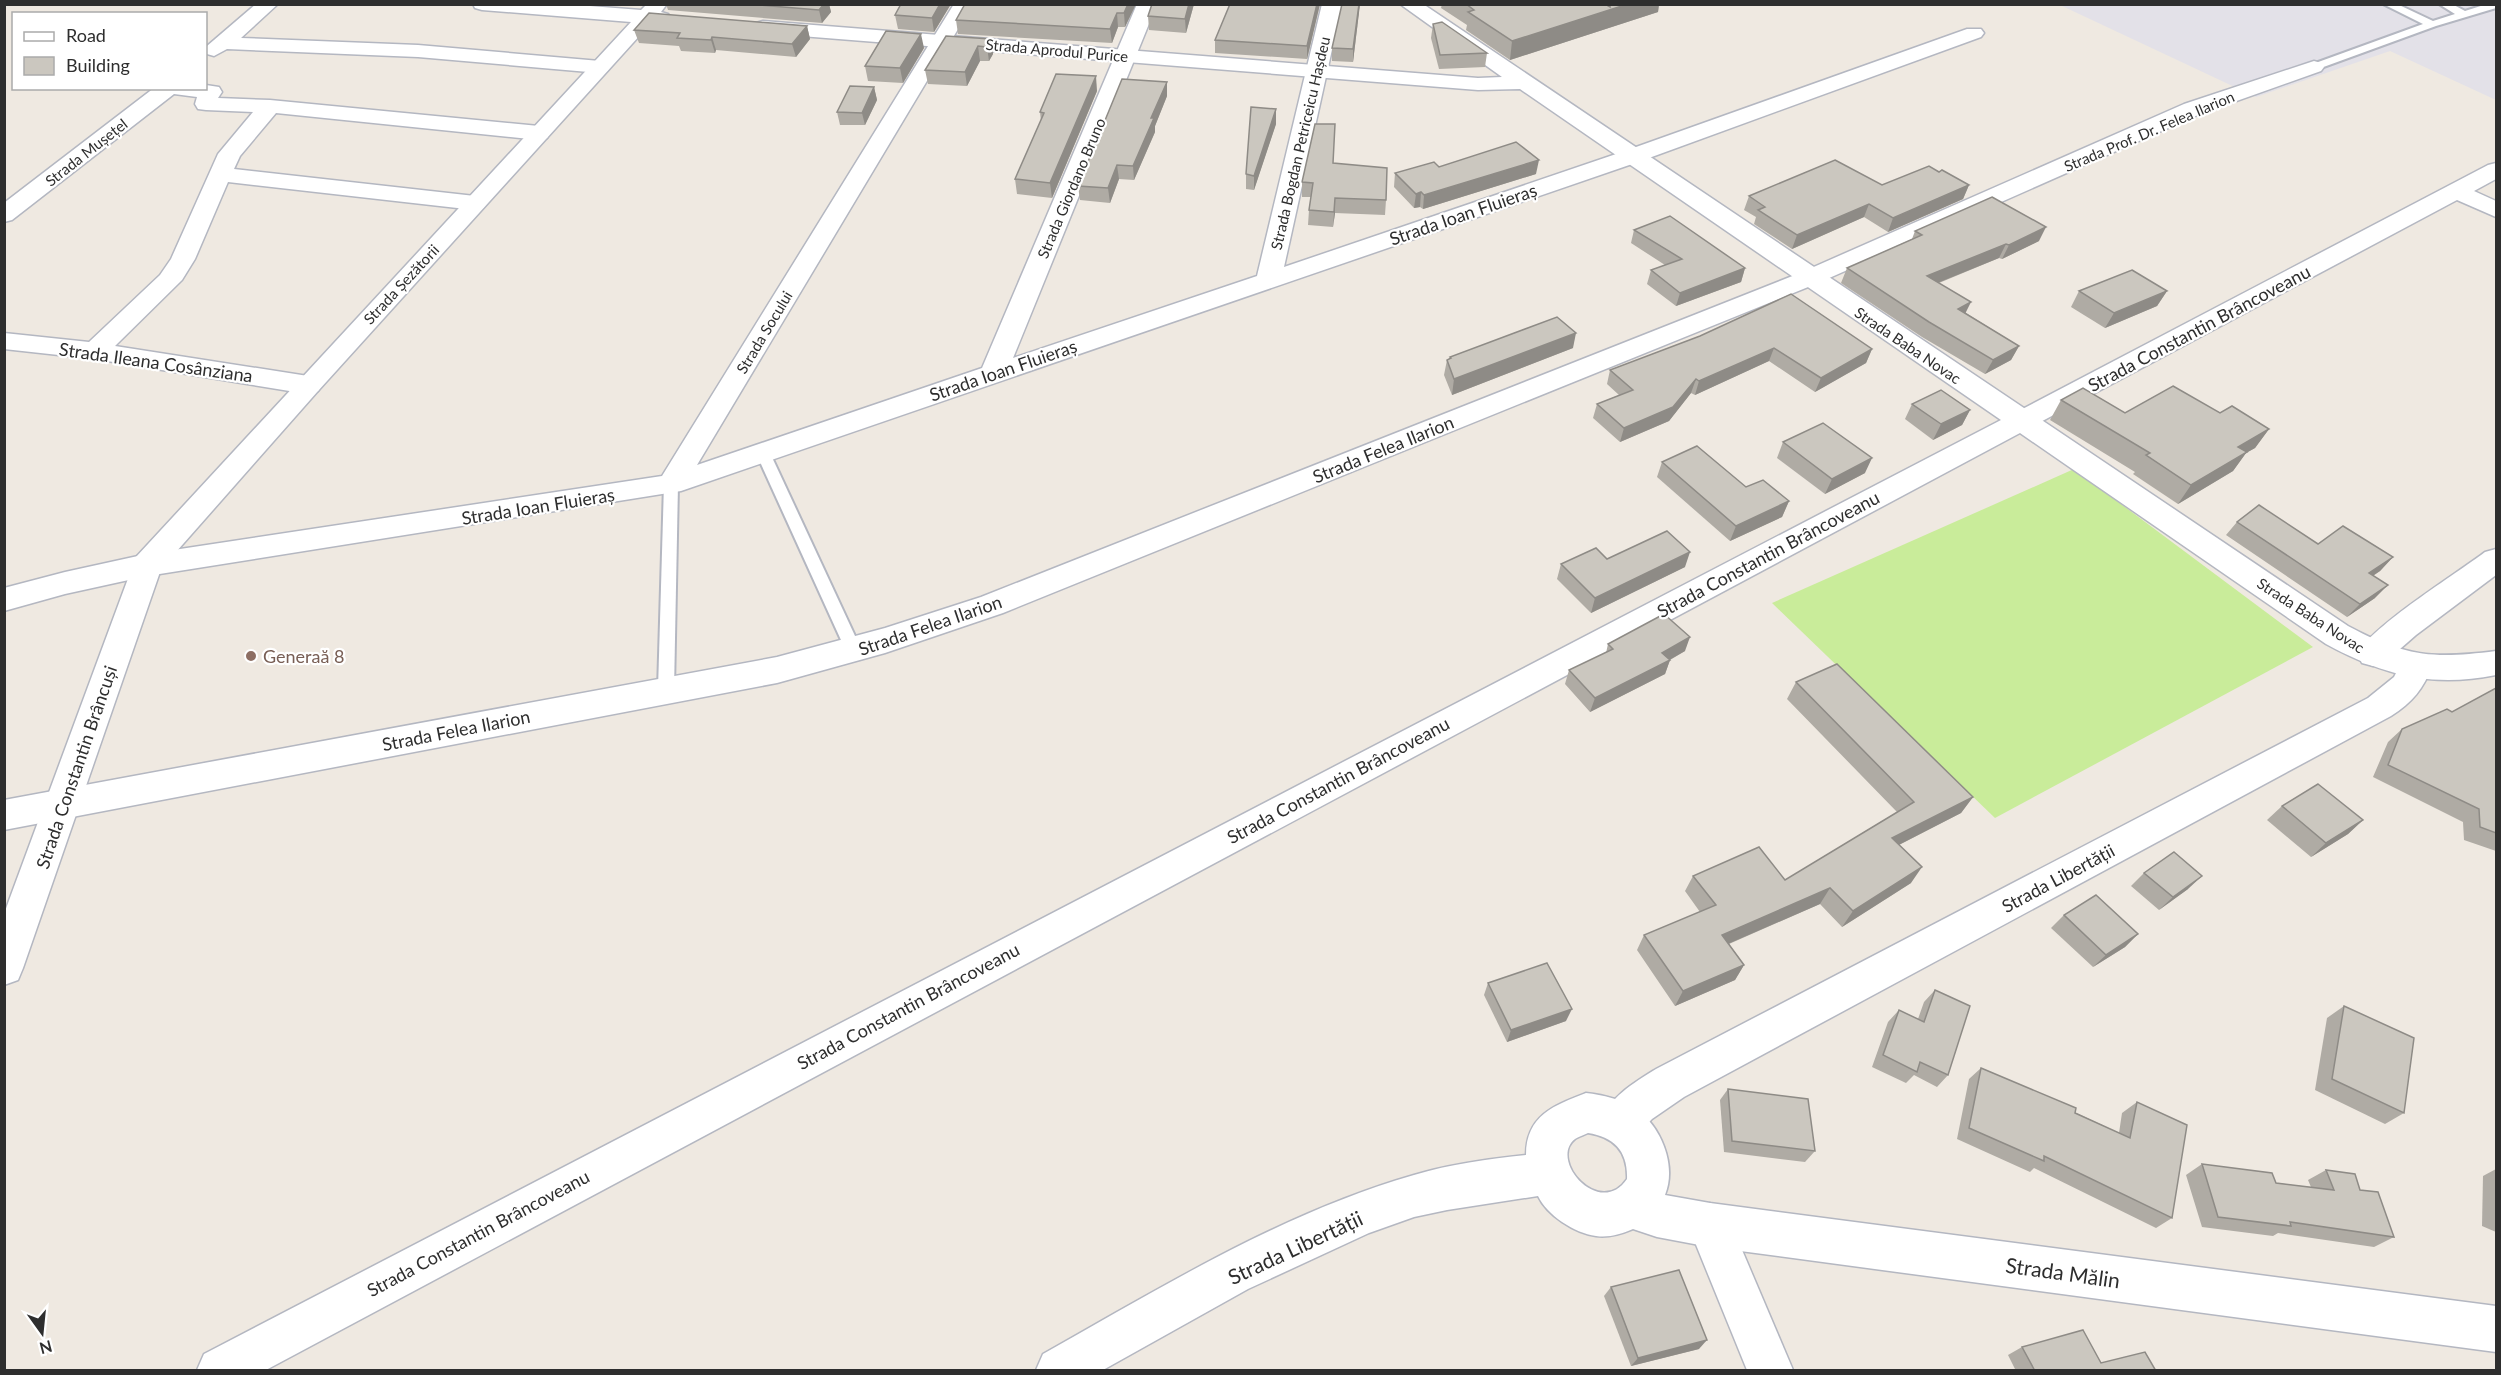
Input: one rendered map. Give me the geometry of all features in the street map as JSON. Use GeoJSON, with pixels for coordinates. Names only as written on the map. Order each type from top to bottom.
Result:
{"type":"FeatureCollection","features":[{"type":"Feature","properties":{"kind":"street"},"geometry":{"type":"LineString","coordinates":[[207,56],[268,4]]}},
{"type":"Feature","properties":{"kind":"street"},"geometry":{"type":"LineString","coordinates":[[482,4],[652,11],[682,20]]}},
{"type":"Feature","properties":{"kind":"street","name":"Strada Socului"},"geometry":{"type":"LineString","coordinates":[[671,484],[964,4]]}},
{"type":"Feature","properties":{"kind":"street","name":"Strada Giordano Bruno"},"geometry":{"type":"LineString","coordinates":[[994,372],[1147,4]]}},
{"type":"Feature","properties":{"kind":"street","name":"Strada Bogdan Petriceicu Hașdeu"},"geometry":{"type":"LineString","coordinates":[[1268,281],[1332,4]]}},
{"type":"Feature","properties":{"kind":"street","name":"Strada Baba Novac"},"geometry":{"type":"LineString","coordinates":[[1409,4],[2337,635],[2373,654],[2416,666]]}},
{"type":"Feature","properties":{"kind":"street","name":"Strada Șezătorii"},"geometry":{"type":"LineString","coordinates":[[147,565],[308,385],[652,11]]}},
{"type":"Feature","properties":{"kind":"street","name":"Strada Aprodul Purice"},"geometry":{"type":"LineString","coordinates":[[741,25],[1478,84],[1524,83]]}},
{"type":"Feature","properties":{"kind":"street","name":"Strada Ioan Fluieraș"},"geometry":{"type":"LineString","coordinates":[[4,600],[65,583],[147,565],[671,484],[1630,156],[1974,33]]}},
{"type":"Feature","properties":{"kind":"street"},"geometry":{"type":"LineString","coordinates":[[223,43],[417,51],[600,67]]}},
{"type":"Feature","properties":{"kind":"street","name":"Strada Prof. Dr. Felea Ilarion"},"geometry":{"type":"LineString","coordinates":[[1809,278],[2192,109],[2314,67]]}},
{"type":"Feature","properties":{"kind":"street","name":"Strada Mușețel"},"geometry":{"type":"LineString","coordinates":[[4,215],[165,90]]}},
{"type":"Feature","properties":{"kind":"street"},"geometry":{"type":"LineString","coordinates":[[194,90],[212,92],[205,101],[206,104],[270,106],[539,133]]}},
{"type":"Feature","properties":{"kind":"street"},"geometry":{"type":"LineString","coordinates":[[95,351],[169,280],[183,259],[219,174],[236,144],[270,106]]}},
{"type":"Feature","properties":{"kind":"street","name":"Strada Constantin Brâncoveanu"},"geometry":{"type":"LineString","coordinates":[[220,1371],[405,1271],[2496,170]]}},
{"type":"Feature","properties":{"kind":"street"},"geometry":{"type":"LineString","coordinates":[[219,174],[474,203]]}},
{"type":"Feature","properties":{"kind":"street"},"geometry":{"type":"LineString","coordinates":[[2458,192],[2496,210]]}},
{"type":"Feature","properties":{"kind":"street","name":"Strada Felea Ilarion"},"geometry":{"type":"LineString","coordinates":[[4,815],[777,670],[918,632],[992,605],[1809,278]]}},
{"type":"Feature","properties":{"kind":"street","name":"Strada Ileana Cosânziana"},"geometry":{"type":"LineString","coordinates":[[4,341],[95,351],[308,385]]}},
{"type":"Feature","properties":{"kind":"street"},"geometry":{"type":"LineString","coordinates":[[2373,654],[2405,627],[2496,560]]}},
{"type":"Feature","properties":{"kind":"street","name":"Strada Constantin Brâncuși"},"geometry":{"type":"LineString","coordinates":[[4,968],[147,565]]}},
{"type":"Feature","properties":{"kind":"street"},"geometry":{"type":"LineString","coordinates":[[2416,666],[2451,670],[2496,663]]}},
{"type":"Feature","properties":{"kind":"street","name":"Strada Libertății"},"geometry":{"type":"LineString","coordinates":[[1620,1123],[1637,1105],[1670,1083],[2359,718],[2409,686],[2416,666]]}},
{"type":"Feature","properties":{"kind":"street"},"geometry":{"type":"LineString","coordinates":[[1586,1113],[1604,1115],[1620,1123],[1634,1135],[1643,1149],[1648,1165],[1648,1181],[1642,1195],[1632,1207],[1619,1213],[1602,1215],[1585,1211],[1556,1189],[1548,1173],[1545,1155],[1548,1139],[1557,1125],[1570,1117],[1586,1113]]}},
{"type":"Feature","properties":{"kind":"street","name":"Strada Libertății"},"geometry":{"type":"LineString","coordinates":[[1084,1364],[1248,1267],[1351,1218],[1437,1191],[1548,1173]]}},
{"type":"Feature","properties":{"kind":"street","name":"Strada Mălin"},"geometry":{"type":"LineString","coordinates":[[1632,1207],[1657,1215],[1710,1225],[2496,1329]]}},
{"type":"Feature","properties":{"kind":"street"},"geometry":{"type":"LineString","coordinates":[[1710,1225],[1770,1371]]}},
{"type":"Feature","properties":{"kind":"lane"},"geometry":{"type":"LineString","coordinates":[[2388,4],[2432,24]]}},
{"type":"Feature","properties":{"kind":"lane"},"geometry":{"type":"LineString","coordinates":[[2444,4],[2465,15]]}},
{"type":"Feature","properties":{"kind":"lane","name":"Strada Prof. Dr. Felea Ilarion"},"geometry":{"type":"LineString","coordinates":[[2314,67],[2432,24],[2496,5]]}},
{"type":"Feature","properties":{"kind":"lane"},"geometry":{"type":"LineString","coordinates":[[763,453],[854,651]]}},
{"type":"Feature","properties":{"kind":"lane"},"geometry":{"type":"LineString","coordinates":[[666,690],[671,484]]}},
{"type":"Feature","properties":{"kind":"shaded area"},"geometry":{"type":"Polygon","coordinates":[[[2060,5],[2496,5],[2496,100],[2390,51],[2256,97],[2060,5]]]}},
{"type":"Feature","properties":{"kind":"green space"},"geometry":{"type":"Polygon","coordinates":[[[2074,469],[2313,647],[1995,818],[1772,603],[2074,469]]]}},
{"type":"Feature","properties":{"kind":"building"},"geometry":{"type":"Polygon","coordinates":[[[748,4],[824,4],[819,10],[748,4]]]}},
{"type":"Feature","properties":{"kind":"building"},"geometry":{"type":"Polygon","coordinates":[[[901,4],[940,4],[932,18],[895,15],[901,4]]]}},
{"type":"Feature","properties":{"kind":"building"},"geometry":{"type":"Polygon","coordinates":[[[965,4],[1128,4],[1124,13],[1117,13],[1110,29],[956,20],[965,4]]]}},
{"type":"Feature","properties":{"kind":"building"},"geometry":{"type":"Polygon","coordinates":[[[1152,4],[1189,4],[1185,19],[1148,16],[1152,4]]]}},
{"type":"Feature","properties":{"kind":"building"},"geometry":{"type":"Polygon","coordinates":[[[1230,4],[1317,4],[1307,46],[1215,40],[1230,4]]]}},
{"type":"Feature","properties":{"kind":"building"},"geometry":{"type":"Polygon","coordinates":[[[1342,4],[1359,4],[1353,49],[1332,48],[1342,4]]]}},
{"type":"Feature","properties":{"kind":"building"},"geometry":{"type":"Polygon","coordinates":[[[1466,4],[1605,4],[1610,7],[1610,4],[1628,4],[1512,41],[1468,12],[1474,10],[1466,4]]]}},
{"type":"Feature","properties":{"kind":"building"},"geometry":{"type":"Polygon","coordinates":[[[649,13],[807,26],[792,44],[712,37],[711,40],[677,38],[680,33],[634,30],[649,13]]]}},
{"type":"Feature","properties":{"kind":"building"},"geometry":{"type":"Polygon","coordinates":[[[1442,22],[1487,53],[1440,55],[1433,24],[1442,22]]]}},
{"type":"Feature","properties":{"kind":"building"},"geometry":{"type":"Polygon","coordinates":[[[886,31],[921,34],[900,68],[865,66],[886,31]]]}},
{"type":"Feature","properties":{"kind":"building"},"geometry":{"type":"Polygon","coordinates":[[[946,36],[991,39],[987,47],[978,46],[965,72],[925,70],[946,36]]]}},
{"type":"Feature","properties":{"kind":"building"},"geometry":{"type":"Polygon","coordinates":[[[1056,74],[1096,76],[1050,183],[1015,179],[1044,113],[1040,112],[1056,74]]]}},
{"type":"Feature","properties":{"kind":"building"},"geometry":{"type":"Polygon","coordinates":[[[1122,79],[1167,82],[1133,166],[1117,165],[1108,188],[1078,186],[1122,79]]]}},
{"type":"Feature","properties":{"kind":"building"},"geometry":{"type":"Polygon","coordinates":[[[850,86],[874,87],[862,113],[837,112],[850,86]]]}},
{"type":"Feature","properties":{"kind":"building"},"geometry":{"type":"Polygon","coordinates":[[[1251,107],[1276,109],[1254,176],[1246,174],[1251,107]]]}},
{"type":"Feature","properties":{"kind":"building"},"geometry":{"type":"Polygon","coordinates":[[[1315,124],[1335,124],[1333,163],[1387,168],[1386,200],[1335,198],[1334,212],[1309,210],[1313,183],[1302,182],[1315,124]]]}},
{"type":"Feature","properties":{"kind":"building"},"geometry":{"type":"Polygon","coordinates":[[[1516,142],[1539,160],[1424,195],[1421,192],[1416,194],[1395,173],[1434,162],[1439,167],[1516,142]]]}},
{"type":"Feature","properties":{"kind":"building"},"geometry":{"type":"Polygon","coordinates":[[[1835,160],[1882,185],[1929,166],[1939,172],[1942,170],[1969,185],[1893,218],[1869,204],[1797,235],[1758,210],[1765,207],[1749,196],[1835,160]]]}},
{"type":"Feature","properties":{"kind":"building"},"geometry":{"type":"Polygon","coordinates":[[[1992,197],[2046,227],[2009,245],[2006,244],[1927,276],[1971,302],[1958,309],[2019,346],[1993,360],[1929,322],[1847,268],[1922,235],[1915,231],[1992,197]]]}},
{"type":"Feature","properties":{"kind":"building"},"geometry":{"type":"Polygon","coordinates":[[[1670,216],[1745,268],[1680,293],[1651,270],[1682,259],[1634,230],[1670,216]]]}},
{"type":"Feature","properties":{"kind":"building"},"geometry":{"type":"Polygon","coordinates":[[[2132,270],[2167,291],[2114,313],[2079,291],[2132,270]]]}},
{"type":"Feature","properties":{"kind":"building"},"geometry":{"type":"Polygon","coordinates":[[[1791,294],[1872,349],[1821,378],[1774,348],[1699,381],[1696,379],[1673,407],[1624,428],[1597,404],[1633,390],[1610,370],[1700,336],[1791,294]]]}},
{"type":"Feature","properties":{"kind":"building"},"geometry":{"type":"Polygon","coordinates":[[[1557,317],[1576,333],[1454,379],[1447,360],[1450,357],[1557,317]]]}},
{"type":"Feature","properties":{"kind":"building"},"geometry":{"type":"Polygon","coordinates":[[[2173,386],[2220,413],[2232,406],[2269,429],[2238,447],[2247,452],[2191,485],[2146,455],[2150,453],[2061,400],[2083,388],[2125,413],[2173,386]]]}},
{"type":"Feature","properties":{"kind":"building"},"geometry":{"type":"Polygon","coordinates":[[[1941,390],[1970,410],[1941,424],[1912,404],[1941,390]]]}},
{"type":"Feature","properties":{"kind":"building"},"geometry":{"type":"Polygon","coordinates":[[[1823,423],[1872,458],[1832,479],[1783,442],[1823,423]]]}},
{"type":"Feature","properties":{"kind":"building"},"geometry":{"type":"Polygon","coordinates":[[[1697,446],[1746,487],[1763,480],[1789,501],[1736,526],[1662,462],[1697,446]]]}},
{"type":"Feature","properties":{"kind":"building"},"geometry":{"type":"Polygon","coordinates":[[[2259,505],[2318,544],[2343,526],[2393,557],[2369,573],[2388,585],[2360,604],[2237,522],[2259,505]]]}},
{"type":"Feature","properties":{"kind":"building"},"geometry":{"type":"Polygon","coordinates":[[[1667,531],[1690,552],[1595,598],[1561,564],[1596,548],[1607,559],[1667,531]]]}},
{"type":"Feature","properties":{"kind":"building"},"geometry":{"type":"Polygon","coordinates":[[[1664,614],[1690,637],[1662,653],[1670,660],[1595,698],[1569,670],[1613,649],[1608,644],[1664,614]]]}},
{"type":"Feature","properties":{"kind":"building"},"geometry":{"type":"Polygon","coordinates":[[[1837,664],[1973,797],[1892,838],[1922,867],[1853,911],[1830,888],[1722,935],[1744,965],[1683,991],[1644,935],[1716,905],[1693,876],[1759,847],[1785,880],[1914,802],[1796,682],[1837,664]]]}},
{"type":"Feature","properties":{"kind":"building"},"geometry":{"type":"Polygon","coordinates":[[[2496,688],[2496,833],[2480,827],[2479,809],[2388,765],[2402,729],[2447,709],[2452,712],[2496,688]]]}},
{"type":"Feature","properties":{"kind":"building"},"geometry":{"type":"Polygon","coordinates":[[[2318,784],[2363,820],[2326,843],[2282,806],[2318,784]]]}},
{"type":"Feature","properties":{"kind":"building"},"geometry":{"type":"Polygon","coordinates":[[[2174,852],[2202,876],[2173,897],[2144,873],[2174,852]]]}},
{"type":"Feature","properties":{"kind":"building"},"geometry":{"type":"Polygon","coordinates":[[[2096,895],[2138,934],[2106,955],[2064,915],[2096,895]]]}},
{"type":"Feature","properties":{"kind":"building"},"geometry":{"type":"Polygon","coordinates":[[[1547,963],[1572,1009],[1511,1030],[1488,983],[1547,963]]]}},
{"type":"Feature","properties":{"kind":"building"},"geometry":{"type":"Polygon","coordinates":[[[1935,990],[1970,1006],[1948,1075],[1920,1062],[1917,1072],[1883,1055],[1899,1010],[1924,1022],[1935,990]]]}},
{"type":"Feature","properties":{"kind":"building"},"geometry":{"type":"Polygon","coordinates":[[[2344,1006],[2414,1038],[2404,1113],[2332,1079],[2344,1006]]]}},
{"type":"Feature","properties":{"kind":"building"},"geometry":{"type":"Polygon","coordinates":[[[1981,1068],[2076,1108],[2075,1113],[2130,1138],[2137,1102],[2187,1125],[2172,1218],[2044,1156],[2044,1161],[1969,1128],[1981,1068]]]}},
{"type":"Feature","properties":{"kind":"building"},"geometry":{"type":"Polygon","coordinates":[[[1728,1089],[1808,1099],[1815,1151],[1732,1141],[1728,1089]]]}},
{"type":"Feature","properties":{"kind":"building"},"geometry":{"type":"Polygon","coordinates":[[[2202,1164],[2272,1173],[2276,1183],[2334,1190],[2326,1170],[2355,1174],[2360,1190],[2378,1192],[2394,1237],[2290,1222],[2291,1226],[2218,1217],[2202,1164]]]}},
{"type":"Feature","properties":{"kind":"building"},"geometry":{"type":"Polygon","coordinates":[[[1679,1270],[1707,1340],[1638,1358],[1611,1287],[1679,1270]]]}},
{"type":"Feature","properties":{"kind":"building"},"geometry":{"type":"Polygon","coordinates":[[[2083,1330],[2101,1363],[2145,1352],[2156,1371],[2035,1371],[2022,1347],[2083,1330]]]}},
{"type":"Feature","properties":{"kind":"place","name":"Generaă 8"},"geometry":{"type":"Point","coordinates":[251,656]}}]}
